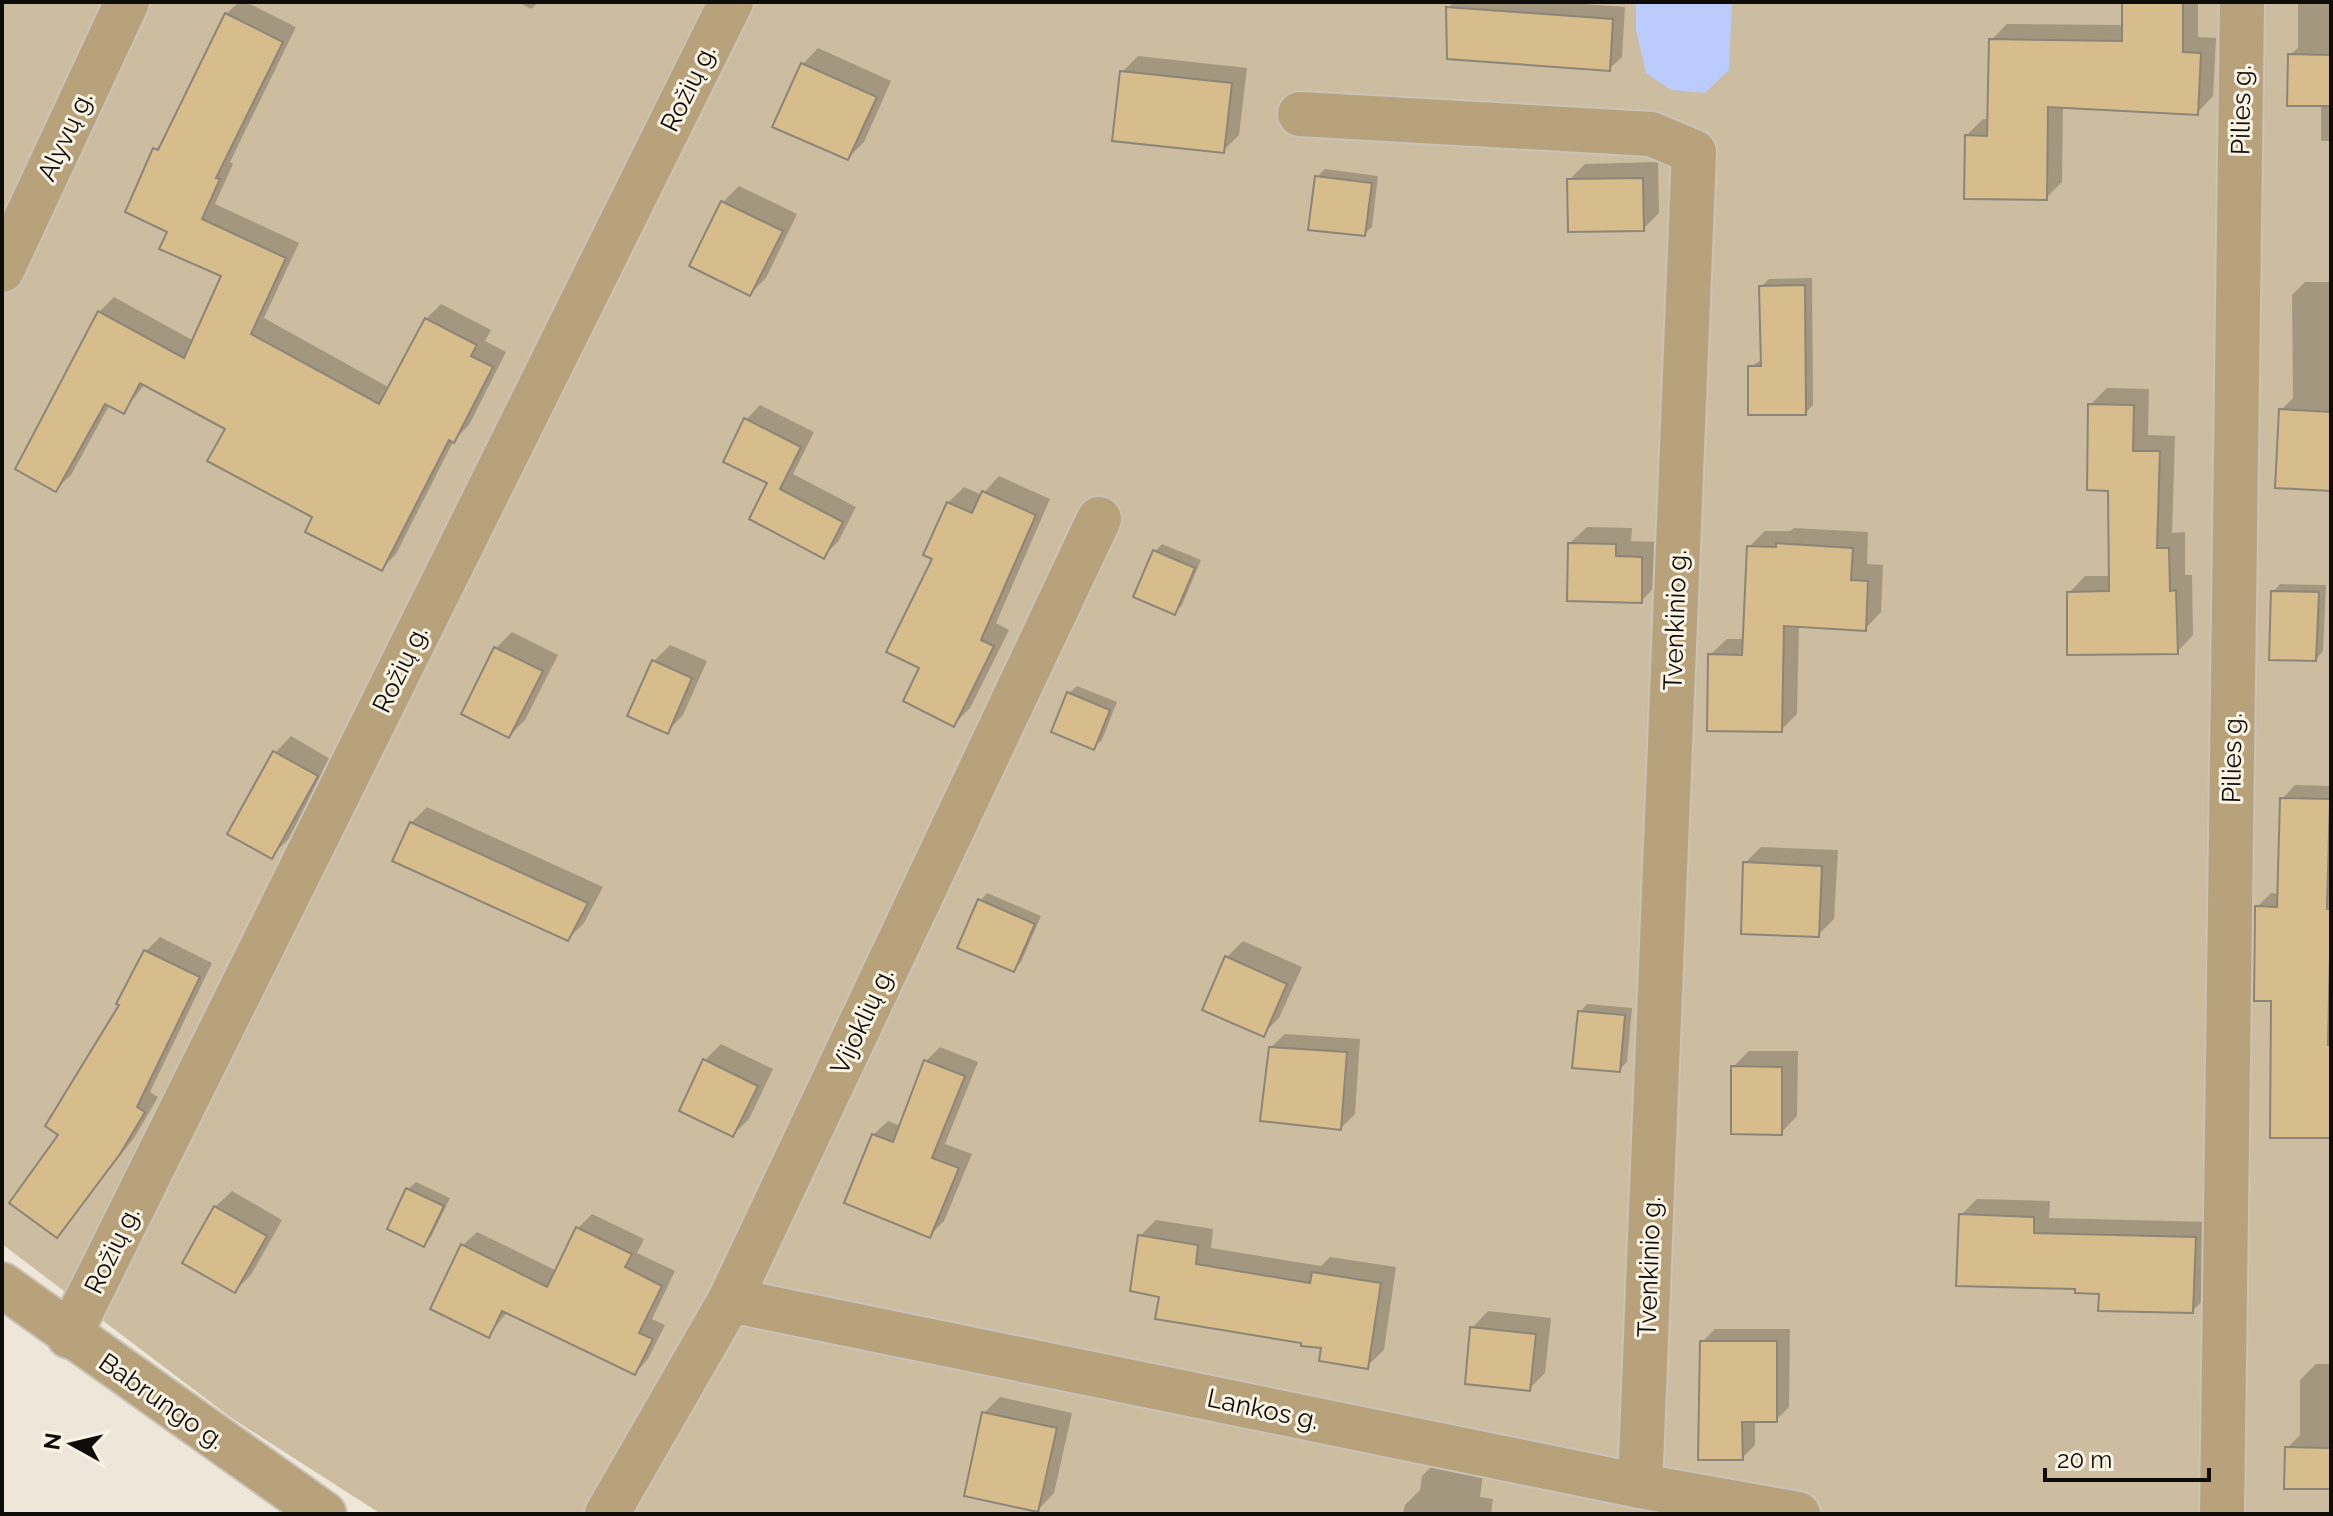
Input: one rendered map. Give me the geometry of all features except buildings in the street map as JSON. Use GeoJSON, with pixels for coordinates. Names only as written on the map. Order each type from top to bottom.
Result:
{"type":"FeatureCollection","features":[{"type":"Feature","properties":{"kind":"street","name":"Alyvų g."},"geometry":{"type":"LineString","coordinates":[[2,270],[127,2]]}},
{"type":"Feature","properties":{"kind":"street","name":"Rožių g."},"geometry":{"type":"LineString","coordinates":[[69,1336],[731,2]]}},
{"type":"Feature","properties":{"kind":"street","name":"Pilies g."},"geometry":{"type":"LineString","coordinates":[[2222,1514],[2242,2]]}},
{"type":"Feature","properties":{"kind":"street","name":"Tvenkinio g."},"geometry":{"type":"LineString","coordinates":[[1300,114],[1651,134],[1694,152],[1640,1486]]}},
{"type":"Feature","properties":{"kind":"street","name":"Vijoklių g."},"geometry":{"type":"LineString","coordinates":[[607,1514],[730,1300],[1099,519]]}},
{"type":"Feature","properties":{"kind":"street","name":"Babrungo g."},"geometry":{"type":"LineString","coordinates":[[2,1285],[69,1336],[324,1514]]}},
{"type":"Feature","properties":{"kind":"street","name":"Lankos g."},"geometry":{"type":"LineString","coordinates":[[730,1300],[1640,1486],[1798,1514]]}},
{"type":"Feature","properties":{"kind":"shaded area"},"geometry":{"type":"Polygon","coordinates":[[[2,2],[2331,2],[2331,1514],[381,1514],[230,1417],[2,1244],[2,2]]]}},
{"type":"Feature","properties":{"kind":"water"},"geometry":{"type":"Polygon","coordinates":[[[1636,2],[1732,2],[1729,70],[1705,93],[1671,90],[1646,73],[1636,30],[1636,2]]]}}]}
